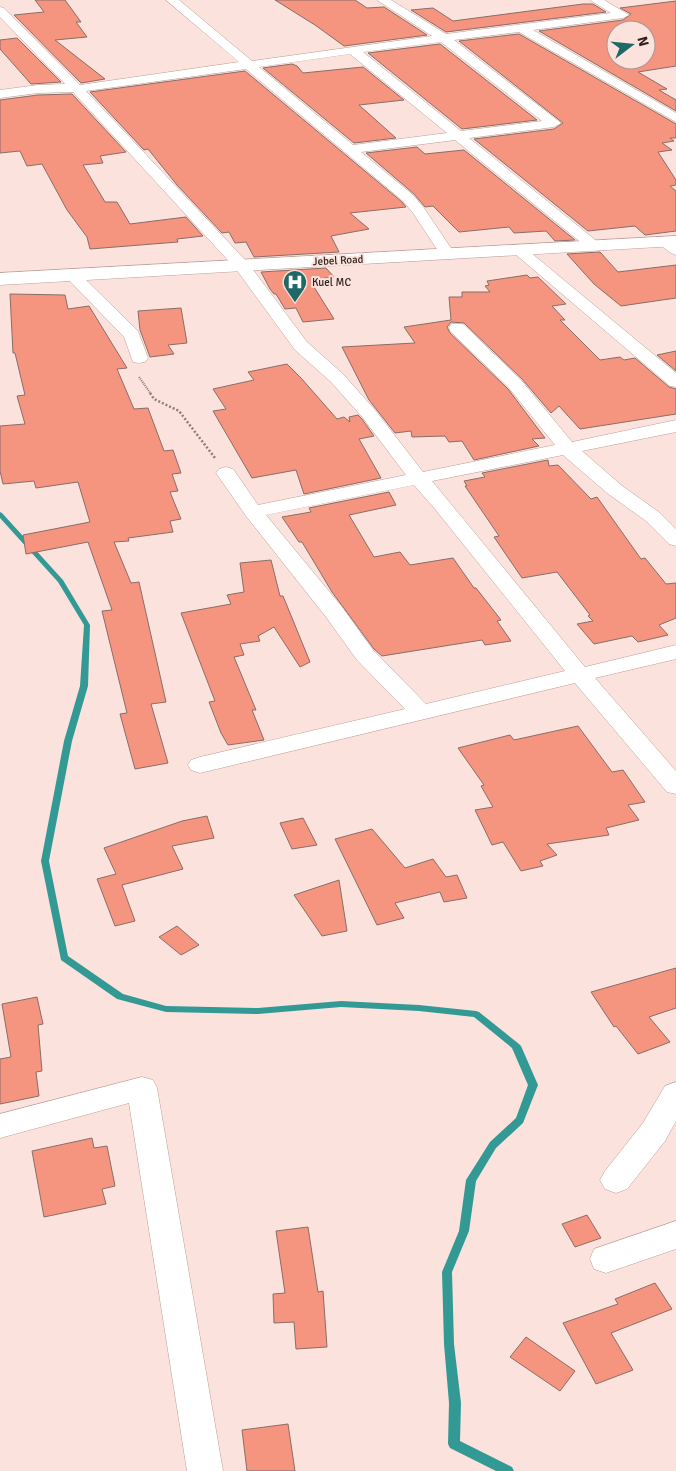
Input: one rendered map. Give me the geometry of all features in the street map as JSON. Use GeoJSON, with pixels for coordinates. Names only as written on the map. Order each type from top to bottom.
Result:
{"type":"FeatureCollection","features":[{"type":"Feature","properties":{"kind":"main road","name":"Jebel Road"},"geometry":{"type":"LineString","coordinates":[[0,279],[594,246],[672,244]]}},
{"type":"Feature","properties":{"kind":"street"},"geometry":{"type":"LineString","coordinates":[[172,0],[248,66],[408,198],[419,211],[447,254]]}},
{"type":"Feature","properties":{"kind":"street"},"geometry":{"type":"LineString","coordinates":[[352,150],[459,134],[554,123],[443,38],[383,0]]}},
{"type":"Feature","properties":{"kind":"street"},"geometry":{"type":"LineString","coordinates":[[0,94],[61,87],[77,89],[623,14],[596,0]]}},
{"type":"Feature","properties":{"kind":"street"},"geometry":{"type":"LineString","coordinates":[[0,10],[77,89],[242,266],[301,346],[337,378],[580,675],[676,786]]}},
{"type":"Feature","properties":{"kind":"street"},"geometry":{"type":"LineString","coordinates":[[522,29],[676,118]]}},
{"type":"Feature","properties":{"kind":"street"},"geometry":{"type":"LineString","coordinates":[[353,50],[459,134],[594,246]]}},
{"type":"Feature","properties":{"kind":"street"},"geometry":{"type":"LineString","coordinates":[[519,250],[676,382]]}},
{"type":"Feature","properties":{"kind":"street"},"geometry":{"type":"LineString","coordinates":[[72,275],[132,335],[139,358]]}},
{"type":"Feature","properties":{"kind":"street"},"geometry":{"type":"LineString","coordinates":[[457,328],[515,384],[567,448],[614,489],[653,517],[676,540]]}},
{"type":"Feature","properties":{"kind":"street"},"geometry":{"type":"LineString","coordinates":[[253,512],[676,426]]}},
{"type":"Feature","properties":{"kind":"street"},"geometry":{"type":"LineString","coordinates":[[226,473],[253,512],[334,612],[365,655],[421,712]]}},
{"type":"Feature","properties":{"kind":"street"},"geometry":{"type":"LineString","coordinates":[[200,765],[676,652]]}},
{"type":"Feature","properties":{"kind":"street"},"geometry":{"type":"LineString","coordinates":[[0,1126],[142,1088],[205,1471]]}},
{"type":"Feature","properties":{"kind":"street"},"geometry":{"type":"LineString","coordinates":[[616,1180],[654,1132],[676,1094]]}},
{"type":"Feature","properties":{"kind":"street"},"geometry":{"type":"LineString","coordinates":[[606,1259],[676,1235]]}},
{"type":"Feature","properties":{"kind":"path"},"geometry":{"type":"LineString","coordinates":[[139,358],[139,377],[154,399],[179,411],[226,473]]}},
{"type":"Feature","properties":{"kind":"building"},"geometry":{"type":"Polygon","coordinates":[[[35,0],[65,0],[81,22],[76,22],[87,37],[55,40],[105,79],[81,83],[14,15],[44,12],[35,0]]]}},
{"type":"Feature","properties":{"kind":"building"},"geometry":{"type":"Polygon","coordinates":[[[275,0],[355,0],[367,8],[384,7],[427,35],[344,46],[275,0]]]}},
{"type":"Feature","properties":{"kind":"building"},"geometry":{"type":"Polygon","coordinates":[[[676,1],[676,66],[656,69],[656,20],[623,20],[631,14],[620,8],[676,1]]]}},
{"type":"Feature","properties":{"kind":"building"},"geometry":{"type":"Polygon","coordinates":[[[593,4],[606,12],[446,32],[411,10],[433,8],[453,21],[593,4]]]}},
{"type":"Feature","properties":{"kind":"building"},"geometry":{"type":"Polygon","coordinates":[[[606,22],[606,70],[651,70],[638,72],[667,89],[659,90],[676,100],[676,111],[539,31],[606,22]]]}},
{"type":"Feature","properties":{"kind":"building"},"geometry":{"type":"Polygon","coordinates":[[[519,34],[676,124],[676,138],[670,138],[674,141],[662,143],[672,150],[658,152],[676,180],[676,185],[670,186],[676,191],[676,231],[645,235],[635,226],[588,231],[474,139],[554,129],[563,123],[459,41],[519,34]]]}},
{"type":"Feature","properties":{"kind":"building"},"geometry":{"type":"Polygon","coordinates":[[[17,38],[61,82],[31,84],[0,49],[0,40],[17,38]]]}},
{"type":"Feature","properties":{"kind":"building"},"geometry":{"type":"Polygon","coordinates":[[[440,44],[537,120],[462,129],[368,53],[440,44]]]}},
{"type":"Feature","properties":{"kind":"building"},"geometry":{"type":"Polygon","coordinates":[[[292,64],[297,66],[303,73],[363,67],[404,100],[359,105],[396,138],[354,143],[263,68],[292,64]]]}},
{"type":"Feature","properties":{"kind":"building"},"geometry":{"type":"Polygon","coordinates":[[[245,71],[406,207],[350,213],[369,229],[331,236],[339,252],[254,257],[246,242],[235,243],[229,232],[222,233],[177,185],[148,149],[144,150],[90,92],[245,71]]]}},
{"type":"Feature","properties":{"kind":"building"},"geometry":{"type":"Polygon","coordinates":[[[72,94],[126,152],[100,156],[103,163],[83,165],[105,202],[117,202],[130,224],[186,217],[203,236],[177,239],[178,242],[90,249],[87,237],[67,210],[42,164],[27,166],[20,151],[0,153],[0,100],[38,95],[72,94]]]}},
{"type":"Feature","properties":{"kind":"building"},"geometry":{"type":"Polygon","coordinates":[[[417,147],[425,154],[464,150],[575,240],[555,241],[546,231],[514,233],[509,227],[459,232],[433,206],[425,207],[414,194],[366,153],[417,147]]]}},
{"type":"Feature","properties":{"kind":"building"},"geometry":{"type":"Polygon","coordinates":[[[600,252],[618,272],[676,265],[676,298],[621,306],[594,284],[567,254],[600,252]]]}},
{"type":"Feature","properties":{"kind":"building"},"geometry":{"type":"Polygon","coordinates":[[[326,268],[334,277],[318,279],[322,286],[314,287],[334,319],[303,322],[296,308],[285,309],[276,294],[270,289],[261,272],[326,268]]]}},
{"type":"Feature","properties":{"kind":"building"},"geometry":{"type":"Polygon","coordinates":[[[527,275],[530,278],[538,277],[566,304],[552,306],[565,320],[560,320],[600,360],[620,357],[624,360],[635,358],[669,387],[676,389],[676,414],[580,429],[559,406],[551,413],[522,379],[464,323],[451,322],[447,327],[450,333],[508,389],[545,438],[532,439],[539,446],[474,460],[462,441],[449,442],[445,436],[412,437],[411,431],[395,433],[369,400],[342,347],[415,343],[404,327],[451,320],[449,297],[462,297],[462,292],[490,292],[485,286],[489,285],[487,281],[527,275]]]}},
{"type":"Feature","properties":{"kind":"building"},"geometry":{"type":"Polygon","coordinates":[[[10,294],[65,295],[68,309],[89,306],[127,368],[117,369],[134,409],[148,408],[164,451],[173,450],[181,473],[172,474],[178,491],[170,492],[181,519],[170,521],[173,532],[128,538],[129,541],[114,542],[131,583],[139,582],[166,702],[151,704],[168,763],[135,769],[120,714],[127,713],[102,611],[112,610],[88,542],[26,554],[23,535],[90,522],[78,482],[36,488],[34,481],[3,484],[0,471],[0,426],[25,424],[17,396],[25,395],[15,353],[13,353],[10,294]]]}},
{"type":"Feature","properties":{"kind":"building"},"geometry":{"type":"Polygon","coordinates":[[[181,308],[187,343],[168,345],[174,354],[150,357],[140,330],[138,311],[181,308]]]}},
{"type":"Feature","properties":{"kind":"building"},"geometry":{"type":"Polygon","coordinates":[[[676,351],[676,371],[657,355],[676,351]]]}},
{"type":"Feature","properties":{"kind":"building"},"geometry":{"type":"Polygon","coordinates":[[[287,364],[337,419],[344,417],[350,422],[349,417],[358,415],[362,419],[374,436],[359,439],[381,478],[304,494],[296,470],[252,478],[213,411],[226,409],[213,389],[254,380],[248,372],[287,364]]]}},
{"type":"Feature","properties":{"kind":"building"},"geometry":{"type":"Polygon","coordinates":[[[548,460],[549,466],[558,465],[591,499],[597,497],[641,559],[645,558],[666,584],[676,583],[676,618],[659,625],[668,635],[638,642],[632,636],[594,644],[577,624],[593,621],[588,616],[590,615],[557,572],[522,578],[494,537],[499,536],[465,486],[467,486],[464,481],[485,477],[482,473],[548,460]]]}},
{"type":"Feature","properties":{"kind":"building"},"geometry":{"type":"Polygon","coordinates":[[[389,492],[396,505],[349,515],[374,557],[400,552],[410,565],[453,558],[474,588],[476,588],[501,620],[497,621],[511,641],[485,645],[482,640],[382,656],[374,649],[332,592],[302,542],[299,542],[282,517],[311,512],[309,508],[389,492]]]}},
{"type":"Feature","properties":{"kind":"building"},"geometry":{"type":"Polygon","coordinates":[[[271,560],[280,596],[283,596],[310,662],[300,667],[274,627],[258,636],[260,641],[240,644],[244,655],[234,657],[256,710],[252,710],[264,740],[228,745],[221,733],[209,702],[215,701],[181,613],[231,604],[227,595],[244,592],[240,563],[271,560]]]}},
{"type":"Feature","properties":{"kind":"building"},"geometry":{"type":"Polygon","coordinates":[[[578,726],[612,772],[623,770],[645,802],[628,805],[639,820],[606,828],[609,835],[547,844],[557,855],[540,861],[543,866],[521,871],[503,842],[492,845],[475,810],[493,807],[481,786],[484,785],[458,748],[510,735],[514,740],[578,726]]]}},
{"type":"Feature","properties":{"kind":"building"},"geometry":{"type":"Polygon","coordinates":[[[207,816],[214,838],[172,846],[183,869],[122,885],[135,921],[115,926],[97,879],[116,874],[104,848],[182,821],[207,816]]]}},
{"type":"Feature","properties":{"kind":"building"},"geometry":{"type":"Polygon","coordinates":[[[303,818],[317,845],[292,849],[280,823],[303,818]]]}},
{"type":"Feature","properties":{"kind":"building"},"geometry":{"type":"Polygon","coordinates":[[[372,829],[405,868],[433,859],[446,877],[457,875],[467,898],[444,902],[440,892],[395,903],[404,918],[377,925],[335,839],[372,829]]]}},
{"type":"Feature","properties":{"kind":"building"},"geometry":{"type":"Polygon","coordinates":[[[339,880],[347,931],[322,936],[294,895],[339,880]]]}},
{"type":"Feature","properties":{"kind":"building"},"geometry":{"type":"Polygon","coordinates":[[[177,926],[199,945],[181,955],[159,937],[177,926]]]}},
{"type":"Feature","properties":{"kind":"building"},"geometry":{"type":"Polygon","coordinates":[[[676,968],[676,1008],[649,1017],[670,1042],[638,1054],[616,1026],[614,1027],[591,992],[676,968]]]}},
{"type":"Feature","properties":{"kind":"building"},"geometry":{"type":"Polygon","coordinates":[[[37,997],[43,1024],[38,1025],[42,1071],[36,1072],[39,1096],[0,1104],[0,1059],[11,1057],[2,1004],[37,997]]]}},
{"type":"Feature","properties":{"kind":"building"},"geometry":{"type":"Polygon","coordinates":[[[92,1138],[94,1148],[107,1146],[115,1186],[102,1189],[106,1204],[44,1217],[32,1151],[92,1138]]]}},
{"type":"Feature","properties":{"kind":"building"},"geometry":{"type":"Polygon","coordinates":[[[587,1215],[601,1238],[575,1247],[562,1224],[587,1215]]]}},
{"type":"Feature","properties":{"kind":"building"},"geometry":{"type":"Polygon","coordinates":[[[308,1227],[318,1292],[323,1291],[327,1347],[296,1349],[294,1322],[274,1323],[273,1294],[285,1293],[276,1231],[308,1227]]]}},
{"type":"Feature","properties":{"kind":"building"},"geometry":{"type":"Polygon","coordinates":[[[655,1283],[672,1309],[611,1333],[633,1370],[596,1384],[563,1323],[618,1304],[615,1299],[655,1283]]]}},
{"type":"Feature","properties":{"kind":"building"},"geometry":{"type":"Polygon","coordinates":[[[526,1337],[575,1371],[560,1391],[510,1357],[526,1337]]]}},
{"type":"Feature","properties":{"kind":"building"},"geometry":{"type":"Polygon","coordinates":[[[288,1424],[295,1471],[247,1471],[242,1430],[288,1424]]]}},
{"type":"Feature","properties":{"kind":"waterway"},"geometry":{"type":"LineString","coordinates":[[0,514],[61,581],[87,625],[84,686],[68,741],[45,861],[64,958],[120,997],[166,1009],[258,1011],[341,1004],[419,1008],[476,1014],[516,1046],[533,1085],[520,1120],[493,1145],[471,1180],[464,1231],[447,1272],[449,1344],[455,1403],[454,1444],[508,1471]]}},
{"type":"Feature","properties":{"kind":"place","name":"Kuel MC"},"geometry":{"type":"Point","coordinates":[295,303]}}]}
